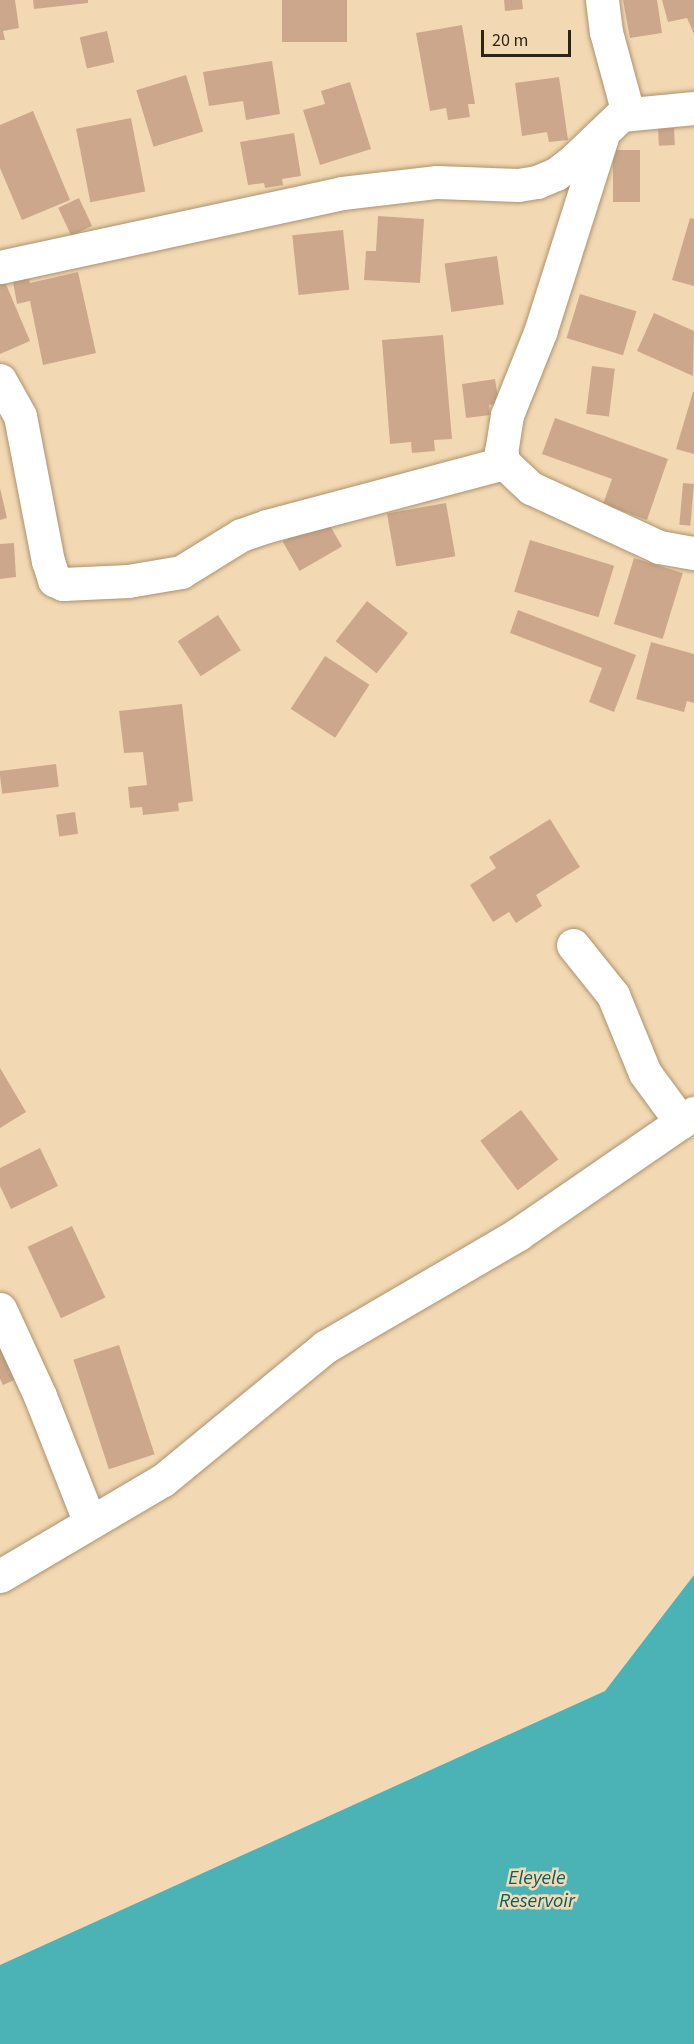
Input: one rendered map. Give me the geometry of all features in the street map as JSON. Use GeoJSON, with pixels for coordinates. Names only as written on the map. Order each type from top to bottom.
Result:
{"type":"FeatureCollection","features":[{"type":"Feature","properties":{"kind":"street"},"geometry":{"type":"LineString","coordinates":[[602,0],[616,120],[541,330],[507,415],[501,451],[504,463],[531,488],[659,547],[694,553]]}},
{"type":"Feature","properties":{"kind":"street"},"geometry":{"type":"LineString","coordinates":[[0,267],[342,193],[437,182],[518,185],[537,182],[556,174],[616,120],[694,108]]}},
{"type":"Feature","properties":{"kind":"street"},"geometry":{"type":"LineString","coordinates":[[0,380],[20,416],[48,561],[54,580],[63,584],[128,581],[181,572],[241,535],[267,526],[504,463]]}},
{"type":"Feature","properties":{"kind":"street"},"geometry":{"type":"LineString","coordinates":[[0,1576],[163,1480],[325,1347],[518,1234],[688,1118],[645,1073],[613,995],[573,945]]}},
{"type":"Feature","properties":{"kind":"street"},"geometry":{"type":"LineString","coordinates":[[0,1309],[90,1523]]}},
{"type":"Feature","properties":{"kind":"water","name":"Eleyele Reservoir"},"geometry":{"type":"Polygon","coordinates":[[[694,1575],[694,2044],[0,2044],[0,1965],[605,1691],[694,1575]]]}},
{"type":"Feature","properties":{"kind":"building"},"geometry":{"type":"Polygon","coordinates":[[[0,0],[15,0],[19,28],[3,31],[5,40],[0,40],[0,0]]]}},
{"type":"Feature","properties":{"kind":"building"},"geometry":{"type":"Polygon","coordinates":[[[33,0],[88,0],[88,3],[34,9],[33,0]]]}},
{"type":"Feature","properties":{"kind":"building"},"geometry":{"type":"Polygon","coordinates":[[[282,0],[347,0],[347,42],[282,42],[282,0]]]}},
{"type":"Feature","properties":{"kind":"building"},"geometry":{"type":"Polygon","coordinates":[[[504,0],[522,0],[523,9],[505,11],[504,0]]]}},
{"type":"Feature","properties":{"kind":"building"},"geometry":{"type":"Polygon","coordinates":[[[623,0],[657,0],[662,33],[630,38],[623,0]]]}},
{"type":"Feature","properties":{"kind":"building"},"geometry":{"type":"Polygon","coordinates":[[[662,0],[694,0],[694,34],[687,18],[668,22],[662,0]]]}},
{"type":"Feature","properties":{"kind":"building"},"geometry":{"type":"Polygon","coordinates":[[[462,25],[475,104],[468,104],[470,117],[448,120],[446,108],[430,111],[416,33],[462,25]]]}},
{"type":"Feature","properties":{"kind":"building"},"geometry":{"type":"Polygon","coordinates":[[[107,31],[114,62],[87,68],[80,37],[107,31]]]}},
{"type":"Feature","properties":{"kind":"building"},"geometry":{"type":"Polygon","coordinates":[[[272,61],[280,114],[246,120],[243,101],[209,106],[203,72],[272,61]]]}},
{"type":"Feature","properties":{"kind":"building"},"geometry":{"type":"Polygon","coordinates":[[[186,75],[203,131],[154,147],[136,90],[186,75]]]}},
{"type":"Feature","properties":{"kind":"building"},"geometry":{"type":"Polygon","coordinates":[[[559,77],[568,140],[549,142],[547,132],[522,136],[515,83],[559,77]]]}},
{"type":"Feature","properties":{"kind":"building"},"geometry":{"type":"Polygon","coordinates":[[[350,82],[371,149],[320,165],[303,110],[325,104],[321,91],[350,82]]]}},
{"type":"Feature","properties":{"kind":"building"},"geometry":{"type":"Polygon","coordinates":[[[33,111],[70,200],[22,220],[0,168],[0,125],[33,111]]]}},
{"type":"Feature","properties":{"kind":"building"},"geometry":{"type":"Polygon","coordinates":[[[131,118],[145,192],[90,202],[76,129],[131,118]]]}},
{"type":"Feature","properties":{"kind":"building"},"geometry":{"type":"Polygon","coordinates":[[[674,128],[675,145],[659,146],[658,129],[674,128]]]}},
{"type":"Feature","properties":{"kind":"building"},"geometry":{"type":"Polygon","coordinates":[[[294,133],[301,176],[282,179],[283,185],[265,188],[264,183],[248,185],[240,142],[294,133]]]}},
{"type":"Feature","properties":{"kind":"building"},"geometry":{"type":"Polygon","coordinates":[[[613,150],[640,150],[640,202],[613,202],[613,150]]]}},
{"type":"Feature","properties":{"kind":"building"},"geometry":{"type":"Polygon","coordinates":[[[79,198],[92,226],[71,236],[58,208],[79,198]]]}},
{"type":"Feature","properties":{"kind":"building"},"geometry":{"type":"Polygon","coordinates":[[[378,216],[424,219],[420,283],[364,280],[366,251],[376,251],[378,216]]]}},
{"type":"Feature","properties":{"kind":"building"},"geometry":{"type":"Polygon","coordinates":[[[690,218],[694,219],[694,286],[672,280],[690,218]]]}},
{"type":"Feature","properties":{"kind":"building"},"geometry":{"type":"Polygon","coordinates":[[[343,230],[349,290],[299,295],[292,235],[343,230]]]}},
{"type":"Feature","properties":{"kind":"building"},"geometry":{"type":"Polygon","coordinates":[[[497,256],[504,305],[451,312],[445,263],[497,256]]]}},
{"type":"Feature","properties":{"kind":"building"},"geometry":{"type":"Polygon","coordinates":[[[78,272],[96,353],[43,365],[30,301],[17,304],[12,276],[27,273],[30,283],[78,272]]]}},
{"type":"Feature","properties":{"kind":"building"},"geometry":{"type":"Polygon","coordinates":[[[5,282],[30,341],[0,354],[0,284],[5,282]]]}},
{"type":"Feature","properties":{"kind":"building"},"geometry":{"type":"Polygon","coordinates":[[[580,294],[636,311],[623,355],[567,338],[580,294]]]}},
{"type":"Feature","properties":{"kind":"building"},"geometry":{"type":"Polygon","coordinates":[[[654,313],[694,331],[693,376],[637,351],[654,313]]]}},
{"type":"Feature","properties":{"kind":"building"},"geometry":{"type":"Polygon","coordinates":[[[443,335],[452,439],[434,440],[435,451],[412,453],[411,442],[390,444],[382,340],[443,335]]]}},
{"type":"Feature","properties":{"kind":"building"},"geometry":{"type":"Polygon","coordinates":[[[592,366],[615,369],[609,416],[586,414],[592,366]]]}},
{"type":"Feature","properties":{"kind":"building"},"geometry":{"type":"Polygon","coordinates":[[[495,379],[499,404],[489,405],[490,415],[466,418],[462,384],[495,379]]]}},
{"type":"Feature","properties":{"kind":"building"},"geometry":{"type":"Polygon","coordinates":[[[694,392],[694,454],[676,449],[694,392]]]}},
{"type":"Feature","properties":{"kind":"building"},"geometry":{"type":"Polygon","coordinates":[[[555,418],[668,459],[647,520],[603,504],[612,479],[542,454],[555,418]]]}},
{"type":"Feature","properties":{"kind":"building"},"geometry":{"type":"Polygon","coordinates":[[[683,483],[694,484],[690,526],[679,525],[683,483]]]}},
{"type":"Feature","properties":{"kind":"building"},"geometry":{"type":"Polygon","coordinates":[[[0,488],[7,518],[0,520],[0,488]]]}},
{"type":"Feature","properties":{"kind":"building"},"geometry":{"type":"Polygon","coordinates":[[[446,503],[455,556],[396,567],[387,513],[446,503]]]}},
{"type":"Feature","properties":{"kind":"building"},"geometry":{"type":"Polygon","coordinates":[[[325,517],[342,546],[300,571],[283,542],[325,517]]]}},
{"type":"Feature","properties":{"kind":"building"},"geometry":{"type":"Polygon","coordinates":[[[530,540],[614,566],[598,617],[514,592],[530,540]]]}},
{"type":"Feature","properties":{"kind":"building"},"geometry":{"type":"Polygon","coordinates":[[[14,543],[16,577],[0,579],[0,544],[14,543]]]}},
{"type":"Feature","properties":{"kind":"building"},"geometry":{"type":"Polygon","coordinates":[[[634,558],[683,573],[663,639],[614,624],[634,558]]]}},
{"type":"Feature","properties":{"kind":"building"},"geometry":{"type":"Polygon","coordinates":[[[367,601],[408,633],[377,673],[336,641],[367,601]]]}},
{"type":"Feature","properties":{"kind":"building"},"geometry":{"type":"Polygon","coordinates":[[[518,610],[636,655],[614,712],[589,702],[602,668],[510,633],[518,610]]]}},
{"type":"Feature","properties":{"kind":"building"},"geometry":{"type":"Polygon","coordinates":[[[218,615],[241,650],[201,676],[178,641],[218,615]]]}},
{"type":"Feature","properties":{"kind":"building"},"geometry":{"type":"Polygon","coordinates":[[[651,642],[694,654],[694,703],[687,701],[684,712],[636,699],[651,642]]]}},
{"type":"Feature","properties":{"kind":"building"},"geometry":{"type":"Polygon","coordinates":[[[325,656],[369,685],[335,738],[291,709],[325,656]]]}},
{"type":"Feature","properties":{"kind":"building"},"geometry":{"type":"Polygon","coordinates":[[[182,704],[193,801],[178,803],[179,811],[143,815],[142,807],[130,808],[128,787],[147,785],[143,752],[124,753],[119,711],[182,704]]]}},
{"type":"Feature","properties":{"kind":"building"},"geometry":{"type":"Polygon","coordinates":[[[56,764],[59,787],[2,794],[0,771],[56,764]]]}},
{"type":"Feature","properties":{"kind":"building"},"geometry":{"type":"Polygon","coordinates":[[[75,812],[78,834],[59,836],[56,815],[75,812]]]}},
{"type":"Feature","properties":{"kind":"building"},"geometry":{"type":"Polygon","coordinates":[[[550,819],[580,867],[536,895],[542,906],[516,923],[509,912],[493,922],[470,885],[496,868],[489,857],[550,819]]]}},
{"type":"Feature","properties":{"kind":"building"},"geometry":{"type":"Polygon","coordinates":[[[0,1068],[26,1112],[0,1128],[0,1068]]]}},
{"type":"Feature","properties":{"kind":"building"},"geometry":{"type":"Polygon","coordinates":[[[521,1110],[558,1160],[518,1190],[480,1141],[521,1110]]]}},
{"type":"Feature","properties":{"kind":"building"},"geometry":{"type":"Polygon","coordinates":[[[40,1148],[58,1186],[11,1209],[0,1186],[0,1168],[40,1148]]]}},
{"type":"Feature","properties":{"kind":"building"},"geometry":{"type":"Polygon","coordinates":[[[72,1226],[105,1298],[61,1318],[28,1247],[72,1226]]]}},
{"type":"Feature","properties":{"kind":"building"},"geometry":{"type":"Polygon","coordinates":[[[0,1331],[19,1378],[3,1385],[0,1379],[0,1331]]]}},
{"type":"Feature","properties":{"kind":"building"},"geometry":{"type":"Polygon","coordinates":[[[119,1345],[155,1454],[109,1469],[73,1360],[119,1345]]]}}]}
